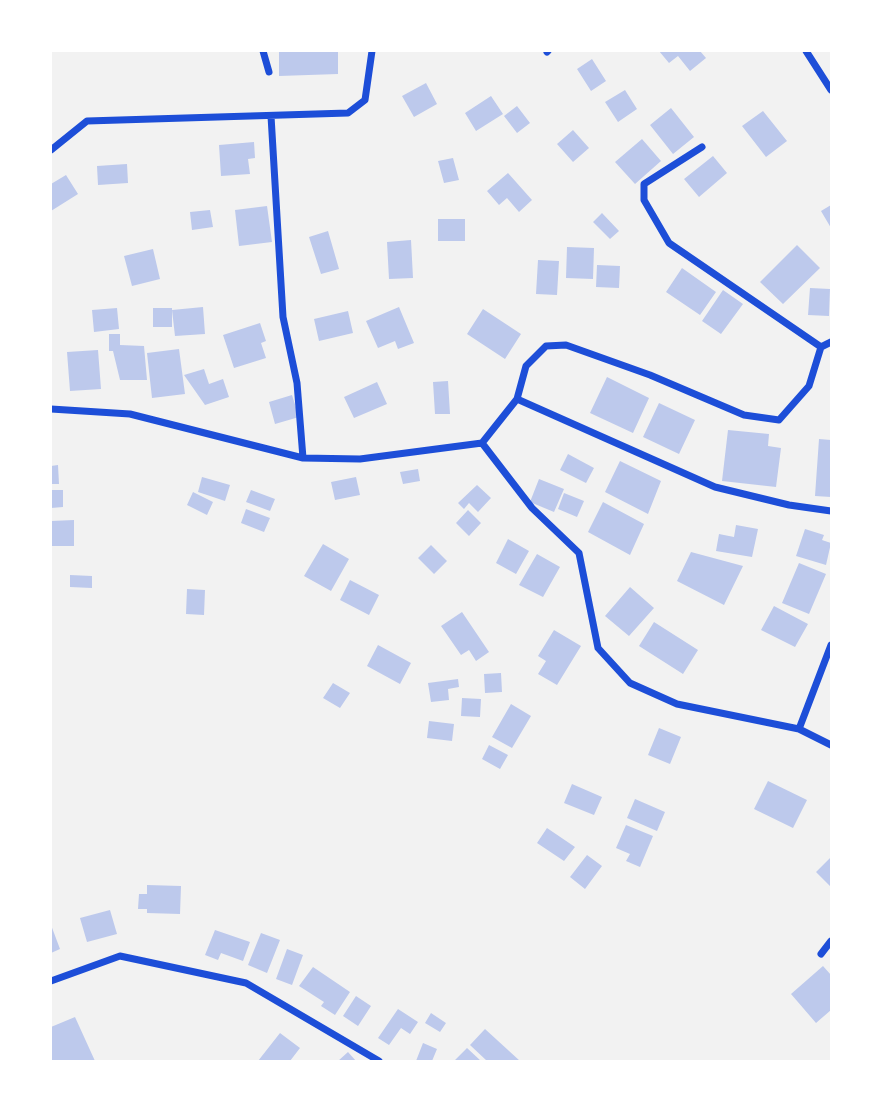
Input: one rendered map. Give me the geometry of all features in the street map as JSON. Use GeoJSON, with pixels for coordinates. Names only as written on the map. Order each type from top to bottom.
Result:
{"type":"FeatureCollection","features":[{"type":"Feature","properties":{"kind":"street"},"geometry":{"type":"LineString","coordinates":[[264,51],[269,72]]}},
{"type":"Feature","properties":{"kind":"street"},"geometry":{"type":"LineString","coordinates":[[51,150],[87,121],[348,113],[365,100],[372,51]]}},
{"type":"Feature","properties":{"kind":"street"},"geometry":{"type":"LineString","coordinates":[[806,51],[831,90]]}},
{"type":"Feature","properties":{"kind":"street"},"geometry":{"type":"LineString","coordinates":[[271,116],[283,317],[297,383],[303,458]]}},
{"type":"Feature","properties":{"kind":"street"},"geometry":{"type":"LineString","coordinates":[[702,147],[645,184],[644,200],[669,243],[821,346]]}},
{"type":"Feature","properties":{"kind":"street"},"geometry":{"type":"LineString","coordinates":[[821,346],[831,342]]}},
{"type":"Feature","properties":{"kind":"street"},"geometry":{"type":"LineString","coordinates":[[51,407],[130,414],[303,458],[360,459],[482,443],[517,399],[526,366],[545,346],[566,345],[650,375],[744,415],[779,420],[809,386],[821,346]]}},
{"type":"Feature","properties":{"kind":"street"},"geometry":{"type":"LineString","coordinates":[[517,399],[715,487],[789,506],[831,511]]}},
{"type":"Feature","properties":{"kind":"street"},"geometry":{"type":"LineString","coordinates":[[482,443],[532,508],[579,553],[598,648],[630,683],[677,704],[799,729],[831,745]]}},
{"type":"Feature","properties":{"kind":"street"},"geometry":{"type":"LineString","coordinates":[[799,729],[831,645]]}},
{"type":"Feature","properties":{"kind":"street"},"geometry":{"type":"LineString","coordinates":[[821,954],[831,941]]}},
{"type":"Feature","properties":{"kind":"street"},"geometry":{"type":"LineString","coordinates":[[51,981],[120,956],[246,983],[379,1061]]}},
{"type":"Feature","properties":{"kind":"building"},"geometry":{"type":"Polygon","coordinates":[[[279,51],[338,51],[338,74],[279,76],[279,51]]]}},
{"type":"Feature","properties":{"kind":"building"},"geometry":{"type":"Polygon","coordinates":[[[659,51],[700,51],[706,58],[690,71],[678,56],[669,63],[659,51]]]}},
{"type":"Feature","properties":{"kind":"building"},"geometry":{"type":"Polygon","coordinates":[[[592,59],[606,81],[591,91],[577,69],[592,59]]]}},
{"type":"Feature","properties":{"kind":"building"},"geometry":{"type":"Polygon","coordinates":[[[426,83],[437,104],[414,117],[402,96],[426,83]]]}},
{"type":"Feature","properties":{"kind":"building"},"geometry":{"type":"Polygon","coordinates":[[[625,90],[637,109],[618,122],[605,102],[625,90]]]}},
{"type":"Feature","properties":{"kind":"building"},"geometry":{"type":"Polygon","coordinates":[[[491,96],[503,114],[476,131],[465,113],[491,96]]]}},
{"type":"Feature","properties":{"kind":"building"},"geometry":{"type":"Polygon","coordinates":[[[517,106],[530,123],[517,133],[504,116],[517,106]]]}},
{"type":"Feature","properties":{"kind":"building"},"geometry":{"type":"Polygon","coordinates":[[[671,108],[694,137],[673,154],[650,125],[671,108]]]}},
{"type":"Feature","properties":{"kind":"building"},"geometry":{"type":"Polygon","coordinates":[[[763,111],[787,141],[766,157],[742,126],[763,111]]]}},
{"type":"Feature","properties":{"kind":"building"},"geometry":{"type":"Polygon","coordinates":[[[573,130],[589,148],[573,162],[557,144],[573,130]]]}},
{"type":"Feature","properties":{"kind":"building"},"geometry":{"type":"Polygon","coordinates":[[[642,139],[661,161],[635,184],[615,162],[642,139]]]}},
{"type":"Feature","properties":{"kind":"building"},"geometry":{"type":"Polygon","coordinates":[[[254,142],[255,158],[248,159],[250,174],[221,176],[219,145],[254,142]]]}},
{"type":"Feature","properties":{"kind":"building"},"geometry":{"type":"Polygon","coordinates":[[[713,156],[727,173],[699,197],[684,179],[713,156]]]}},
{"type":"Feature","properties":{"kind":"building"},"geometry":{"type":"Polygon","coordinates":[[[453,158],[459,180],[444,183],[438,161],[453,158]]]}},
{"type":"Feature","properties":{"kind":"building"},"geometry":{"type":"Polygon","coordinates":[[[127,164],[128,183],[98,185],[97,166],[127,164]]]}},
{"type":"Feature","properties":{"kind":"building"},"geometry":{"type":"Polygon","coordinates":[[[508,173],[532,200],[519,212],[507,198],[499,205],[487,191],[508,173]]]}},
{"type":"Feature","properties":{"kind":"building"},"geometry":{"type":"Polygon","coordinates":[[[66,175],[78,194],[51,211],[51,184],[66,175]]]}},
{"type":"Feature","properties":{"kind":"building"},"geometry":{"type":"Polygon","coordinates":[[[831,205],[831,228],[821,211],[831,205]]]}},
{"type":"Feature","properties":{"kind":"building"},"geometry":{"type":"Polygon","coordinates":[[[267,206],[272,242],[239,246],[235,210],[267,206]]]}},
{"type":"Feature","properties":{"kind":"building"},"geometry":{"type":"Polygon","coordinates":[[[210,210],[213,227],[192,230],[190,212],[210,210]]]}},
{"type":"Feature","properties":{"kind":"building"},"geometry":{"type":"Polygon","coordinates":[[[602,213],[619,231],[610,239],[593,222],[602,213]]]}},
{"type":"Feature","properties":{"kind":"building"},"geometry":{"type":"Polygon","coordinates":[[[438,219],[465,219],[465,241],[438,241],[438,219]]]}},
{"type":"Feature","properties":{"kind":"building"},"geometry":{"type":"Polygon","coordinates":[[[328,231],[339,269],[321,274],[309,237],[328,231]]]}},
{"type":"Feature","properties":{"kind":"building"},"geometry":{"type":"Polygon","coordinates":[[[411,240],[413,278],[389,279],[387,242],[411,240]]]}},
{"type":"Feature","properties":{"kind":"building"},"geometry":{"type":"Polygon","coordinates":[[[797,245],[820,268],[783,304],[760,282],[797,245]]]}},
{"type":"Feature","properties":{"kind":"building"},"geometry":{"type":"Polygon","coordinates":[[[567,247],[594,248],[593,279],[566,278],[567,247]]]}},
{"type":"Feature","properties":{"kind":"building"},"geometry":{"type":"Polygon","coordinates":[[[153,249],[160,279],[132,286],[124,256],[153,249]]]}},
{"type":"Feature","properties":{"kind":"building"},"geometry":{"type":"Polygon","coordinates":[[[538,260],[559,261],[557,295],[536,294],[538,260]]]}},
{"type":"Feature","properties":{"kind":"building"},"geometry":{"type":"Polygon","coordinates":[[[597,265],[620,266],[619,288],[596,287],[597,265]]]}},
{"type":"Feature","properties":{"kind":"building"},"geometry":{"type":"Polygon","coordinates":[[[682,268],[716,292],[700,315],[666,292],[682,268]]]}},
{"type":"Feature","properties":{"kind":"building"},"geometry":{"type":"Polygon","coordinates":[[[810,288],[830,289],[829,316],[808,315],[810,288]]]}},
{"type":"Feature","properties":{"kind":"building"},"geometry":{"type":"Polygon","coordinates":[[[723,290],[743,304],[721,334],[702,321],[723,290]]]}},
{"type":"Feature","properties":{"kind":"building"},"geometry":{"type":"Polygon","coordinates":[[[203,307],[205,334],[175,336],[172,310],[203,307]]]}},
{"type":"Feature","properties":{"kind":"building"},"geometry":{"type":"Polygon","coordinates":[[[399,307],[414,343],[398,349],[395,341],[378,348],[366,321],[399,307]]]}},
{"type":"Feature","properties":{"kind":"building"},"geometry":{"type":"Polygon","coordinates":[[[117,308],[119,329],[94,332],[92,310],[117,308]]]}},
{"type":"Feature","properties":{"kind":"building"},"geometry":{"type":"Polygon","coordinates":[[[153,308],[172,308],[172,327],[153,327],[153,308]]]}},
{"type":"Feature","properties":{"kind":"building"},"geometry":{"type":"Polygon","coordinates":[[[483,309],[521,334],[505,359],[467,334],[483,309]]]}},
{"type":"Feature","properties":{"kind":"building"},"geometry":{"type":"Polygon","coordinates":[[[348,311],[353,333],[319,341],[314,319],[348,311]]]}},
{"type":"Feature","properties":{"kind":"building"},"geometry":{"type":"Polygon","coordinates":[[[260,323],[266,341],[261,343],[266,358],[234,368],[223,335],[260,323]]]}},
{"type":"Feature","properties":{"kind":"building"},"geometry":{"type":"Polygon","coordinates":[[[109,334],[120,334],[120,345],[144,346],[147,380],[120,380],[113,351],[109,351],[109,334]]]}},
{"type":"Feature","properties":{"kind":"building"},"geometry":{"type":"Polygon","coordinates":[[[179,349],[185,394],[152,398],[147,353],[179,349]]]}},
{"type":"Feature","properties":{"kind":"building"},"geometry":{"type":"Polygon","coordinates":[[[98,350],[101,389],[70,391],[67,352],[98,350]]]}},
{"type":"Feature","properties":{"kind":"building"},"geometry":{"type":"Polygon","coordinates":[[[204,369],[209,384],[223,379],[229,397],[205,405],[184,375],[204,369]]]}},
{"type":"Feature","properties":{"kind":"building"},"geometry":{"type":"Polygon","coordinates":[[[607,377],[649,398],[633,433],[590,413],[607,377]]]}},
{"type":"Feature","properties":{"kind":"building"},"geometry":{"type":"Polygon","coordinates":[[[448,381],[450,414],[435,414],[433,382],[448,381]]]}},
{"type":"Feature","properties":{"kind":"building"},"geometry":{"type":"Polygon","coordinates":[[[377,382],[387,404],[354,418],[344,397],[377,382]]]}},
{"type":"Feature","properties":{"kind":"building"},"geometry":{"type":"Polygon","coordinates":[[[292,395],[299,417],[275,424],[269,402],[292,395]]]}},
{"type":"Feature","properties":{"kind":"building"},"geometry":{"type":"Polygon","coordinates":[[[659,403],[695,420],[679,454],[643,437],[659,403]]]}},
{"type":"Feature","properties":{"kind":"building"},"geometry":{"type":"Polygon","coordinates":[[[728,430],[769,434],[768,446],[781,448],[776,487],[722,481],[728,430]]]}},
{"type":"Feature","properties":{"kind":"building"},"geometry":{"type":"Polygon","coordinates":[[[819,439],[831,440],[831,497],[815,496],[819,439]]]}},
{"type":"Feature","properties":{"kind":"building"},"geometry":{"type":"Polygon","coordinates":[[[568,454],[594,468],[586,483],[560,470],[568,454]]]}},
{"type":"Feature","properties":{"kind":"building"},"geometry":{"type":"Polygon","coordinates":[[[620,461],[661,481],[648,514],[605,492],[620,461]]]}},
{"type":"Feature","properties":{"kind":"building"},"geometry":{"type":"Polygon","coordinates":[[[58,465],[59,484],[51,484],[51,466],[58,465]]]}},
{"type":"Feature","properties":{"kind":"building"},"geometry":{"type":"Polygon","coordinates":[[[418,469],[420,481],[403,484],[400,472],[418,469]]]}},
{"type":"Feature","properties":{"kind":"building"},"geometry":{"type":"Polygon","coordinates":[[[202,477],[230,485],[225,501],[198,492],[202,477]]]}},
{"type":"Feature","properties":{"kind":"building"},"geometry":{"type":"Polygon","coordinates":[[[356,477],[360,495],[335,500],[331,482],[356,477]]]}},
{"type":"Feature","properties":{"kind":"building"},"geometry":{"type":"Polygon","coordinates":[[[539,479],[564,489],[554,512],[530,502],[539,479]]]}},
{"type":"Feature","properties":{"kind":"building"},"geometry":{"type":"Polygon","coordinates":[[[477,485],[491,498],[478,512],[469,503],[464,509],[458,503],[477,485]]]}},
{"type":"Feature","properties":{"kind":"building"},"geometry":{"type":"Polygon","coordinates":[[[51,490],[63,490],[63,507],[51,508],[51,490]]]}},
{"type":"Feature","properties":{"kind":"building"},"geometry":{"type":"Polygon","coordinates":[[[251,490],[275,499],[270,511],[246,502],[251,490]]]}},
{"type":"Feature","properties":{"kind":"building"},"geometry":{"type":"Polygon","coordinates":[[[193,492],[213,502],[207,515],[187,505],[193,492]]]}},
{"type":"Feature","properties":{"kind":"building"},"geometry":{"type":"Polygon","coordinates":[[[564,493],[584,501],[577,517],[558,509],[564,493]]]}},
{"type":"Feature","properties":{"kind":"building"},"geometry":{"type":"Polygon","coordinates":[[[603,502],[644,524],[630,555],[588,532],[603,502]]]}},
{"type":"Feature","properties":{"kind":"building"},"geometry":{"type":"Polygon","coordinates":[[[246,509],[270,518],[264,532],[241,523],[246,509]]]}},
{"type":"Feature","properties":{"kind":"building"},"geometry":{"type":"Polygon","coordinates":[[[468,510],[481,523],[469,536],[456,523],[468,510]]]}},
{"type":"Feature","properties":{"kind":"building"},"geometry":{"type":"Polygon","coordinates":[[[74,520],[74,546],[51,546],[51,521],[74,520]]]}},
{"type":"Feature","properties":{"kind":"building"},"geometry":{"type":"Polygon","coordinates":[[[736,525],[758,529],[752,557],[716,551],[719,534],[734,537],[736,525]]]}},
{"type":"Feature","properties":{"kind":"building"},"geometry":{"type":"Polygon","coordinates":[[[805,529],[824,535],[822,540],[831,543],[826,565],[796,556],[805,529]]]}},
{"type":"Feature","properties":{"kind":"building"},"geometry":{"type":"Polygon","coordinates":[[[508,539],[529,551],[516,574],[496,563],[508,539]]]}},
{"type":"Feature","properties":{"kind":"building"},"geometry":{"type":"Polygon","coordinates":[[[323,544],[349,559],[331,591],[304,576],[323,544]]]}},
{"type":"Feature","properties":{"kind":"building"},"geometry":{"type":"Polygon","coordinates":[[[431,545],[447,561],[434,574],[418,558],[431,545]]]}},
{"type":"Feature","properties":{"kind":"building"},"geometry":{"type":"Polygon","coordinates":[[[691,552],[743,566],[724,605],[677,581],[691,552]]]}},
{"type":"Feature","properties":{"kind":"building"},"geometry":{"type":"Polygon","coordinates":[[[537,554],[560,567],[543,597],[519,585],[537,554]]]}},
{"type":"Feature","properties":{"kind":"building"},"geometry":{"type":"Polygon","coordinates":[[[799,563],[826,574],[809,614],[782,603],[799,563]]]}},
{"type":"Feature","properties":{"kind":"building"},"geometry":{"type":"Polygon","coordinates":[[[70,575],[92,576],[92,588],[70,587],[70,575]]]}},
{"type":"Feature","properties":{"kind":"building"},"geometry":{"type":"Polygon","coordinates":[[[350,580],[379,595],[369,615],[340,600],[350,580]]]}},
{"type":"Feature","properties":{"kind":"building"},"geometry":{"type":"Polygon","coordinates":[[[630,587],[654,608],[629,636],[605,616],[630,587]]]}},
{"type":"Feature","properties":{"kind":"building"},"geometry":{"type":"Polygon","coordinates":[[[187,589],[205,590],[204,615],[186,614],[187,589]]]}},
{"type":"Feature","properties":{"kind":"building"},"geometry":{"type":"Polygon","coordinates":[[[774,606],[808,624],[795,647],[761,630],[774,606]]]}},
{"type":"Feature","properties":{"kind":"building"},"geometry":{"type":"Polygon","coordinates":[[[462,612],[489,652],[476,661],[469,650],[461,655],[441,626],[462,612]]]}},
{"type":"Feature","properties":{"kind":"building"},"geometry":{"type":"Polygon","coordinates":[[[654,622],[698,650],[683,674],[639,646],[654,622]]]}},
{"type":"Feature","properties":{"kind":"building"},"geometry":{"type":"Polygon","coordinates":[[[554,630],[581,646],[557,685],[538,674],[546,661],[538,656],[554,630]]]}},
{"type":"Feature","properties":{"kind":"building"},"geometry":{"type":"Polygon","coordinates":[[[378,645],[411,663],[400,684],[367,666],[378,645]]]}},
{"type":"Feature","properties":{"kind":"building"},"geometry":{"type":"Polygon","coordinates":[[[501,673],[502,692],[485,693],[484,674],[501,673]]]}},
{"type":"Feature","properties":{"kind":"building"},"geometry":{"type":"Polygon","coordinates":[[[458,679],[459,687],[448,689],[449,700],[431,702],[428,683],[458,679]]]}},
{"type":"Feature","properties":{"kind":"building"},"geometry":{"type":"Polygon","coordinates":[[[333,683],[350,693],[340,708],[323,698],[333,683]]]}},
{"type":"Feature","properties":{"kind":"building"},"geometry":{"type":"Polygon","coordinates":[[[462,698],[481,699],[480,717],[461,716],[462,698]]]}},
{"type":"Feature","properties":{"kind":"building"},"geometry":{"type":"Polygon","coordinates":[[[511,704],[531,716],[512,748],[492,737],[511,704]]]}},
{"type":"Feature","properties":{"kind":"building"},"geometry":{"type":"Polygon","coordinates":[[[429,721],[454,724],[452,741],[427,738],[429,721]]]}},
{"type":"Feature","properties":{"kind":"building"},"geometry":{"type":"Polygon","coordinates":[[[659,728],[681,737],[670,764],[648,755],[659,728]]]}},
{"type":"Feature","properties":{"kind":"building"},"geometry":{"type":"Polygon","coordinates":[[[489,745],[508,755],[500,769],[482,759],[489,745]]]}},
{"type":"Feature","properties":{"kind":"building"},"geometry":{"type":"Polygon","coordinates":[[[768,781],[807,800],[793,828],[754,809],[768,781]]]}},
{"type":"Feature","properties":{"kind":"building"},"geometry":{"type":"Polygon","coordinates":[[[572,784],[602,797],[594,815],[564,803],[572,784]]]}},
{"type":"Feature","properties":{"kind":"building"},"geometry":{"type":"Polygon","coordinates":[[[635,799],[665,812],[657,831],[627,818],[635,799]]]}},
{"type":"Feature","properties":{"kind":"building"},"geometry":{"type":"Polygon","coordinates":[[[626,825],[653,836],[640,867],[626,861],[630,854],[616,848],[626,825]]]}},
{"type":"Feature","properties":{"kind":"building"},"geometry":{"type":"Polygon","coordinates":[[[547,828],[575,847],[564,861],[537,843],[547,828]]]}},
{"type":"Feature","properties":{"kind":"building"},"geometry":{"type":"Polygon","coordinates":[[[587,855],[602,866],[585,889],[570,877],[587,855]]]}},
{"type":"Feature","properties":{"kind":"building"},"geometry":{"type":"Polygon","coordinates":[[[831,857],[831,887],[816,872],[831,857]]]}},
{"type":"Feature","properties":{"kind":"building"},"geometry":{"type":"Polygon","coordinates":[[[147,885],[181,886],[180,914],[147,913],[147,909],[138,909],[139,894],[147,894],[147,885]]]}},
{"type":"Feature","properties":{"kind":"building"},"geometry":{"type":"Polygon","coordinates":[[[110,910],[117,934],[87,942],[80,918],[110,910]]]}},
{"type":"Feature","properties":{"kind":"building"},"geometry":{"type":"Polygon","coordinates":[[[51,925],[60,949],[51,953],[51,925]]]}},
{"type":"Feature","properties":{"kind":"building"},"geometry":{"type":"Polygon","coordinates":[[[215,930],[250,942],[243,961],[221,953],[218,960],[205,955],[215,930]]]}},
{"type":"Feature","properties":{"kind":"building"},"geometry":{"type":"Polygon","coordinates":[[[261,933],[280,940],[267,973],[248,965],[261,933]]]}},
{"type":"Feature","properties":{"kind":"building"},"geometry":{"type":"Polygon","coordinates":[[[287,949],[303,955],[292,985],[276,979],[287,949]]]}},
{"type":"Feature","properties":{"kind":"building"},"geometry":{"type":"Polygon","coordinates":[[[823,966],[831,975],[831,1010],[816,1023],[791,994],[823,966]]]}},
{"type":"Feature","properties":{"kind":"building"},"geometry":{"type":"Polygon","coordinates":[[[313,967],[350,992],[335,1015],[321,1006],[324,1002],[299,986],[313,967]]]}},
{"type":"Feature","properties":{"kind":"building"},"geometry":{"type":"Polygon","coordinates":[[[356,996],[371,1006],[358,1026],[343,1016],[356,996]]]}},
{"type":"Feature","properties":{"kind":"building"},"geometry":{"type":"Polygon","coordinates":[[[398,1009],[418,1022],[410,1034],[401,1028],[389,1045],[378,1038],[398,1009]]]}},
{"type":"Feature","properties":{"kind":"building"},"geometry":{"type":"Polygon","coordinates":[[[431,1013],[446,1023],[440,1032],[425,1023],[431,1013]]]}},
{"type":"Feature","properties":{"kind":"building"},"geometry":{"type":"Polygon","coordinates":[[[75,1017],[95,1061],[51,1061],[51,1027],[75,1017]]]}},
{"type":"Feature","properties":{"kind":"building"},"geometry":{"type":"Polygon","coordinates":[[[485,1029],[520,1061],[487,1061],[470,1045],[485,1029]]]}},
{"type":"Feature","properties":{"kind":"building"},"geometry":{"type":"Polygon","coordinates":[[[280,1033],[300,1048],[290,1061],[258,1061],[280,1033]]]}},
{"type":"Feature","properties":{"kind":"building"},"geometry":{"type":"Polygon","coordinates":[[[423,1043],[437,1049],[432,1061],[416,1061],[423,1043]]]}},
{"type":"Feature","properties":{"kind":"building"},"geometry":{"type":"Polygon","coordinates":[[[467,1048],[481,1061],[454,1061],[467,1048]]]}},
{"type":"Feature","properties":{"kind":"building"},"geometry":{"type":"Polygon","coordinates":[[[348,1052],[356,1061],[338,1061],[348,1052]]]}}]}
